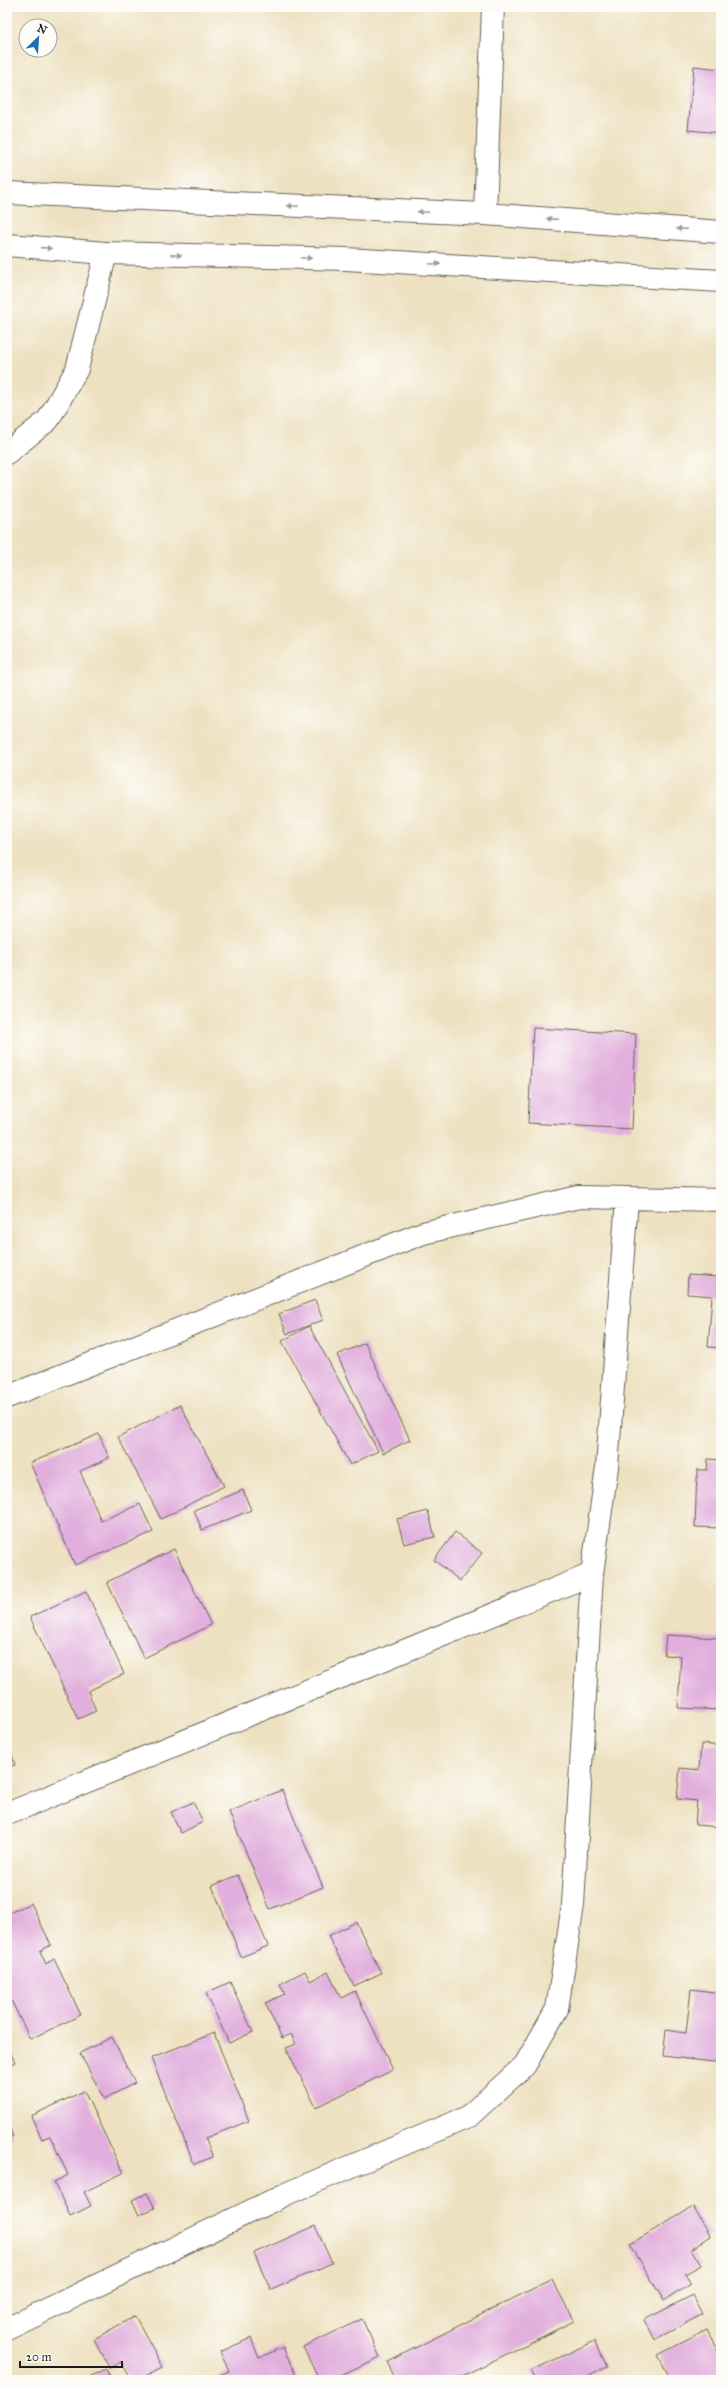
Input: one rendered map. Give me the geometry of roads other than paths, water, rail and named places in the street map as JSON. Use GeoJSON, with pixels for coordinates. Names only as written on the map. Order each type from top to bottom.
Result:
{"type":"FeatureCollection","features":[{"type":"Feature","properties":{"kind":"street"},"geometry":{"type":"LineString","coordinates":[[485,214],[493,7]]}},
{"type":"Feature","properties":{"kind":"street"},"geometry":{"type":"LineString","coordinates":[[7,193],[485,214],[721,232]]}},
{"type":"Feature","properties":{"kind":"street"},"geometry":{"type":"LineString","coordinates":[[7,245],[106,253],[346,259],[721,281]]}},
{"type":"Feature","properties":{"kind":"street"},"geometry":{"type":"LineString","coordinates":[[7,453],[48,420],[77,369],[106,253]]}},
{"type":"Feature","properties":{"kind":"street"},"geometry":{"type":"LineString","coordinates":[[7,1397],[423,1233],[579,1197],[721,1200]]}},
{"type":"Feature","properties":{"kind":"street"},"geometry":{"type":"LineString","coordinates":[[7,2329],[288,2193],[468,2117],[525,2065],[557,2008],[573,1905],[592,1574],[607,1467],[627,1199]]}},
{"type":"Feature","properties":{"kind":"street"},"geometry":{"type":"LineString","coordinates":[[7,1814],[592,1574]]}}]}
